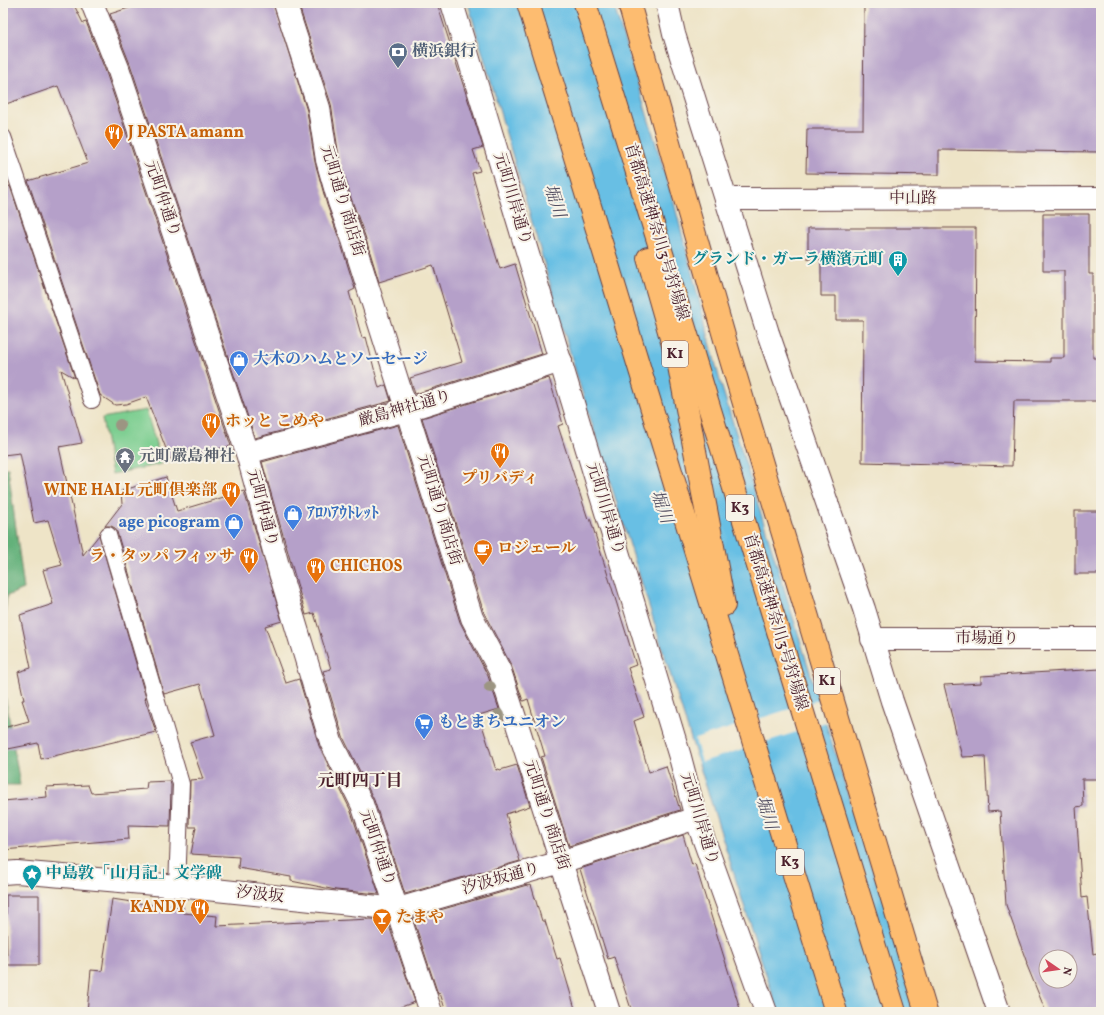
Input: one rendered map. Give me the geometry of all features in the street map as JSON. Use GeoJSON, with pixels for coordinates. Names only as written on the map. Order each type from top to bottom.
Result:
{"type":"FeatureCollection","features":[{"type":"Feature","properties":{"kind":"highway","name":"K3"},"geometry":{"type":"LineString","coordinates":[[528,3],[836,1012]]}},
{"type":"Feature","properties":{"kind":"highway","name":"K1"},"geometry":{"type":"LineString","coordinates":[[576,3],[679,366],[744,712]]}},
{"type":"Feature","properties":{"kind":"highway","name":"首都高速神奈川3号狩場線"},"geometry":{"type":"LineString","coordinates":[[585,3],[895,1012]]}},
{"type":"Feature","properties":{"kind":"highway","name":"K1"},"geometry":{"type":"LineString","coordinates":[[629,3],[728,350],[926,1012]]}},
{"type":"Feature","properties":{"kind":"street","name":"元町仲通り"},"geometry":{"type":"LineString","coordinates":[[92,3],[118,68],[247,453],[280,573],[331,742],[362,804],[431,1012]]}},
{"type":"Feature","properties":{"kind":"street","name":"元町通り 商店街"},"geometry":{"type":"LineString","coordinates":[[286,3],[319,108],[327,160],[335,188],[353,240],[472,618],[500,671],[609,1012]]}},
{"type":"Feature","properties":{"kind":"street","name":"元町川岸通り"},"geometry":{"type":"LineString","coordinates":[[452,3],[680,757],[696,818],[766,1012]]}},
{"type":"Feature","properties":{"kind":"street"},"geometry":{"type":"LineString","coordinates":[[667,3],[674,34],[768,333],[864,609],[872,639],[999,1012]]}},
{"type":"Feature","properties":{"kind":"street","name":"中山路"},"geometry":{"type":"LineString","coordinates":[[726,199],[1101,198]]}},
{"type":"Feature","properties":{"kind":"street","name":"厳島神社通り"},"geometry":{"type":"LineString","coordinates":[[247,453],[407,410],[561,361]]}},
{"type":"Feature","properties":{"kind":"street","name":"市場通り"},"geometry":{"type":"LineString","coordinates":[[872,639],[1101,639]]}},
{"type":"Feature","properties":{"kind":"street","name":"汐汲坂通り"},"geometry":{"type":"LineString","coordinates":[[398,909],[561,862],[696,818]]}},
{"type":"Feature","properties":{"kind":"street","name":"汐汲坂"},"geometry":{"type":"LineString","coordinates":[[3,872],[176,886],[398,909]]}},
{"type":"Feature","properties":{"kind":"lane"},"geometry":{"type":"LineString","coordinates":[[3,137],[92,400]]}},
{"type":"Feature","properties":{"kind":"lane"},"geometry":{"type":"LineString","coordinates":[[108,535],[181,784],[176,886]]}},
{"type":"Feature","properties":{"kind":"green space"},"geometry":{"type":"Polygon","coordinates":[[[146,410],[162,464],[112,474],[102,418],[146,410]]]}},
{"type":"Feature","properties":{"kind":"green space"},"geometry":{"type":"Polygon","coordinates":[[[3,468],[8,468],[24,589],[7,596],[3,630],[3,468]]]}},
{"type":"Feature","properties":{"kind":"green space"},"geometry":{"type":"Polygon","coordinates":[[[3,682],[20,785],[3,785],[3,682]]]}},
{"type":"Feature","properties":{"kind":"water","name":"堀川"},"geometry":{"type":"Polygon","coordinates":[[[468,3],[613,3],[674,203],[720,381],[865,850],[930,1012],[778,1012],[577,376],[468,3]]]}},
{"type":"Feature","properties":{"kind":"pier"},"geometry":{"type":"Polygon","coordinates":[[[821,699],[828,722],[702,762],[695,739],[821,699]]]}},
{"type":"Feature","properties":{"kind":"building"},"geometry":{"type":"Polygon","coordinates":[[[3,3],[73,3],[83,23],[86,22],[106,72],[231,446],[170,459],[146,397],[126,404],[115,405],[100,395],[28,181],[88,163],[58,86],[3,105],[3,3]]]}},
{"type":"Feature","properties":{"kind":"building"},"geometry":{"type":"Polygon","coordinates":[[[144,3],[273,3],[307,111],[315,162],[327,205],[355,289],[349,292],[362,338],[366,337],[379,388],[386,385],[391,401],[255,438],[130,64],[110,14],[144,3]]]}},
{"type":"Feature","properties":{"kind":"building"},"geometry":{"type":"Polygon","coordinates":[[[298,3],[437,3],[483,147],[473,150],[480,171],[472,173],[486,223],[500,269],[515,264],[542,354],[415,394],[410,378],[462,362],[433,265],[379,282],[339,157],[331,104],[298,3]]]}},
{"type":"Feature","properties":{"kind":"building"},"geometry":{"type":"Polygon","coordinates":[[[864,3],[1101,4],[1101,152],[939,150],[939,175],[806,173],[807,129],[863,129],[864,3]]]}},
{"type":"Feature","properties":{"kind":"building"},"geometry":{"type":"Polygon","coordinates":[[[10,186],[75,378],[61,370],[82,443],[59,447],[83,555],[99,535],[146,698],[145,699],[156,732],[41,759],[38,743],[3,750],[3,728],[29,721],[22,700],[24,700],[18,672],[31,668],[20,615],[53,604],[43,570],[62,565],[48,520],[34,523],[20,453],[3,455],[3,188],[10,186]]]}},
{"type":"Feature","properties":{"kind":"building"},"geometry":{"type":"Polygon","coordinates":[[[1043,214],[1089,214],[1089,274],[1093,274],[1093,358],[1101,358],[1101,401],[1014,401],[1012,466],[862,462],[863,320],[836,320],[836,296],[821,296],[821,259],[808,259],[808,228],[976,228],[975,361],[1050,362],[1050,358],[1064,358],[1064,271],[1043,271],[1043,214]]]}},
{"type":"Feature","properties":{"kind":"building"},"geometry":{"type":"Polygon","coordinates":[[[549,378],[563,424],[558,426],[588,519],[590,518],[636,665],[628,668],[644,717],[634,721],[649,772],[666,766],[680,810],[569,846],[541,757],[545,756],[528,699],[523,701],[511,665],[484,613],[422,418],[549,378]]]}},
{"type":"Feature","properties":{"kind":"building"},"geometry":{"type":"Polygon","coordinates":[[[398,425],[460,622],[488,676],[499,709],[479,715],[496,770],[517,765],[530,806],[506,814],[520,861],[405,894],[374,800],[343,737],[323,671],[331,669],[314,613],[306,615],[262,462],[398,425]]]}},
{"type":"Feature","properties":{"kind":"building"},"geometry":{"type":"Polygon","coordinates":[[[166,477],[177,511],[244,491],[282,621],[265,626],[286,683],[299,679],[319,746],[350,809],[379,894],[336,890],[291,881],[291,877],[238,868],[239,857],[191,854],[196,827],[189,827],[190,780],[203,779],[190,742],[215,735],[200,684],[164,694],[117,532],[115,528],[111,526],[105,526],[122,504],[121,491],[166,477]]]}},
{"type":"Feature","properties":{"kind":"building"},"geometry":{"type":"Polygon","coordinates":[[[1075,511],[1101,511],[1101,574],[1075,574],[1075,511]]]}},
{"type":"Feature","properties":{"kind":"building"},"geometry":{"type":"Polygon","coordinates":[[[1101,669],[1101,779],[1082,779],[1083,806],[1076,807],[1082,898],[1087,897],[1093,954],[1097,953],[1101,972],[1101,1012],[1046,1012],[1026,963],[1006,905],[1000,811],[988,812],[985,756],[962,757],[944,685],[981,683],[981,676],[1101,669]]]}},
{"type":"Feature","properties":{"kind":"building"},"geometry":{"type":"Polygon","coordinates":[[[170,781],[170,826],[128,825],[129,839],[3,850],[3,801],[47,797],[46,787],[88,785],[91,793],[146,789],[147,782],[170,781]]]}},
{"type":"Feature","properties":{"kind":"building"},"geometry":{"type":"Polygon","coordinates":[[[683,835],[692,865],[695,864],[741,1012],[632,1012],[614,957],[608,959],[580,869],[683,835]]]}},
{"type":"Feature","properties":{"kind":"building"},"geometry":{"type":"Polygon","coordinates":[[[531,885],[542,921],[545,921],[557,959],[560,958],[576,1012],[446,1012],[440,993],[438,994],[413,918],[432,916],[433,912],[531,885]]]}},
{"type":"Feature","properties":{"kind":"building"},"geometry":{"type":"Polygon","coordinates":[[[6,895],[39,895],[39,965],[7,965],[6,895]]]}},
{"type":"Feature","properties":{"kind":"building"},"geometry":{"type":"Polygon","coordinates":[[[112,899],[158,906],[183,907],[183,913],[217,916],[216,926],[371,919],[387,920],[415,1002],[387,1012],[87,1012],[91,970],[102,971],[112,899]]]}},
{"type":"Feature","properties":{"kind":"place","name":"横浜銀行"},"geometry":{"type":"Point","coordinates":[398,69]}},
{"type":"Feature","properties":{"kind":"place","name":"J PASTA amann"},"geometry":{"type":"Point","coordinates":[114,150]}},
{"type":"Feature","properties":{"kind":"place","name":"グランド・ガーラ横濱元町"},"geometry":{"type":"Point","coordinates":[898,277]}},
{"type":"Feature","properties":{"kind":"place","name":"大木のハムとソーセージ"},"geometry":{"type":"Point","coordinates":[239,377]}},
{"type":"Feature","properties":{"kind":"place","name":"ホッと こめや"},"geometry":{"type":"Point","coordinates":[211,439]}},
{"type":"Feature","properties":{"kind":"place","name":"プリバディ"},"geometry":{"type":"Point","coordinates":[500,469]}},
{"type":"Feature","properties":{"kind":"place","name":"元町嚴島神社"},"geometry":{"type":"Point","coordinates":[125,474]}},
{"type":"Feature","properties":{"kind":"place","name":"WINE HALL 元町倶楽部"},"geometry":{"type":"Point","coordinates":[231,508]}},
{"type":"Feature","properties":{"kind":"place","name":"ｱﾛﾊｱｳﾄﾚｯﾄ"},"geometry":{"type":"Point","coordinates":[293,531]}},
{"type":"Feature","properties":{"kind":"place","name":"age picogram"},"geometry":{"type":"Point","coordinates":[234,540]}},
{"type":"Feature","properties":{"kind":"place","name":"ロジェール"},"geometry":{"type":"Point","coordinates":[483,566]}},
{"type":"Feature","properties":{"kind":"place","name":"ラ・タッパ フィッサ"},"geometry":{"type":"Point","coordinates":[249,574]}},
{"type":"Feature","properties":{"kind":"place","name":"CHICHOS"},"geometry":{"type":"Point","coordinates":[316,584]}},
{"type":"Feature","properties":{"kind":"place","name":"もとまちユニオン"},"geometry":{"type":"Point","coordinates":[424,740]}},
{"type":"Feature","properties":{"kind":"place","name":"中島敦「山月記」文学碑"},"geometry":{"type":"Point","coordinates":[32,891]}},
{"type":"Feature","properties":{"kind":"place","name":"KANDY"},"geometry":{"type":"Point","coordinates":[200,925]}},
{"type":"Feature","properties":{"kind":"place","name":"たまや"},"geometry":{"type":"Point","coordinates":[382,935]}},
{"type":"Feature","properties":{"kind":"district","name":"元町四丁目"},"geometry":{"type":"Point","coordinates":[360,781]}}]}
